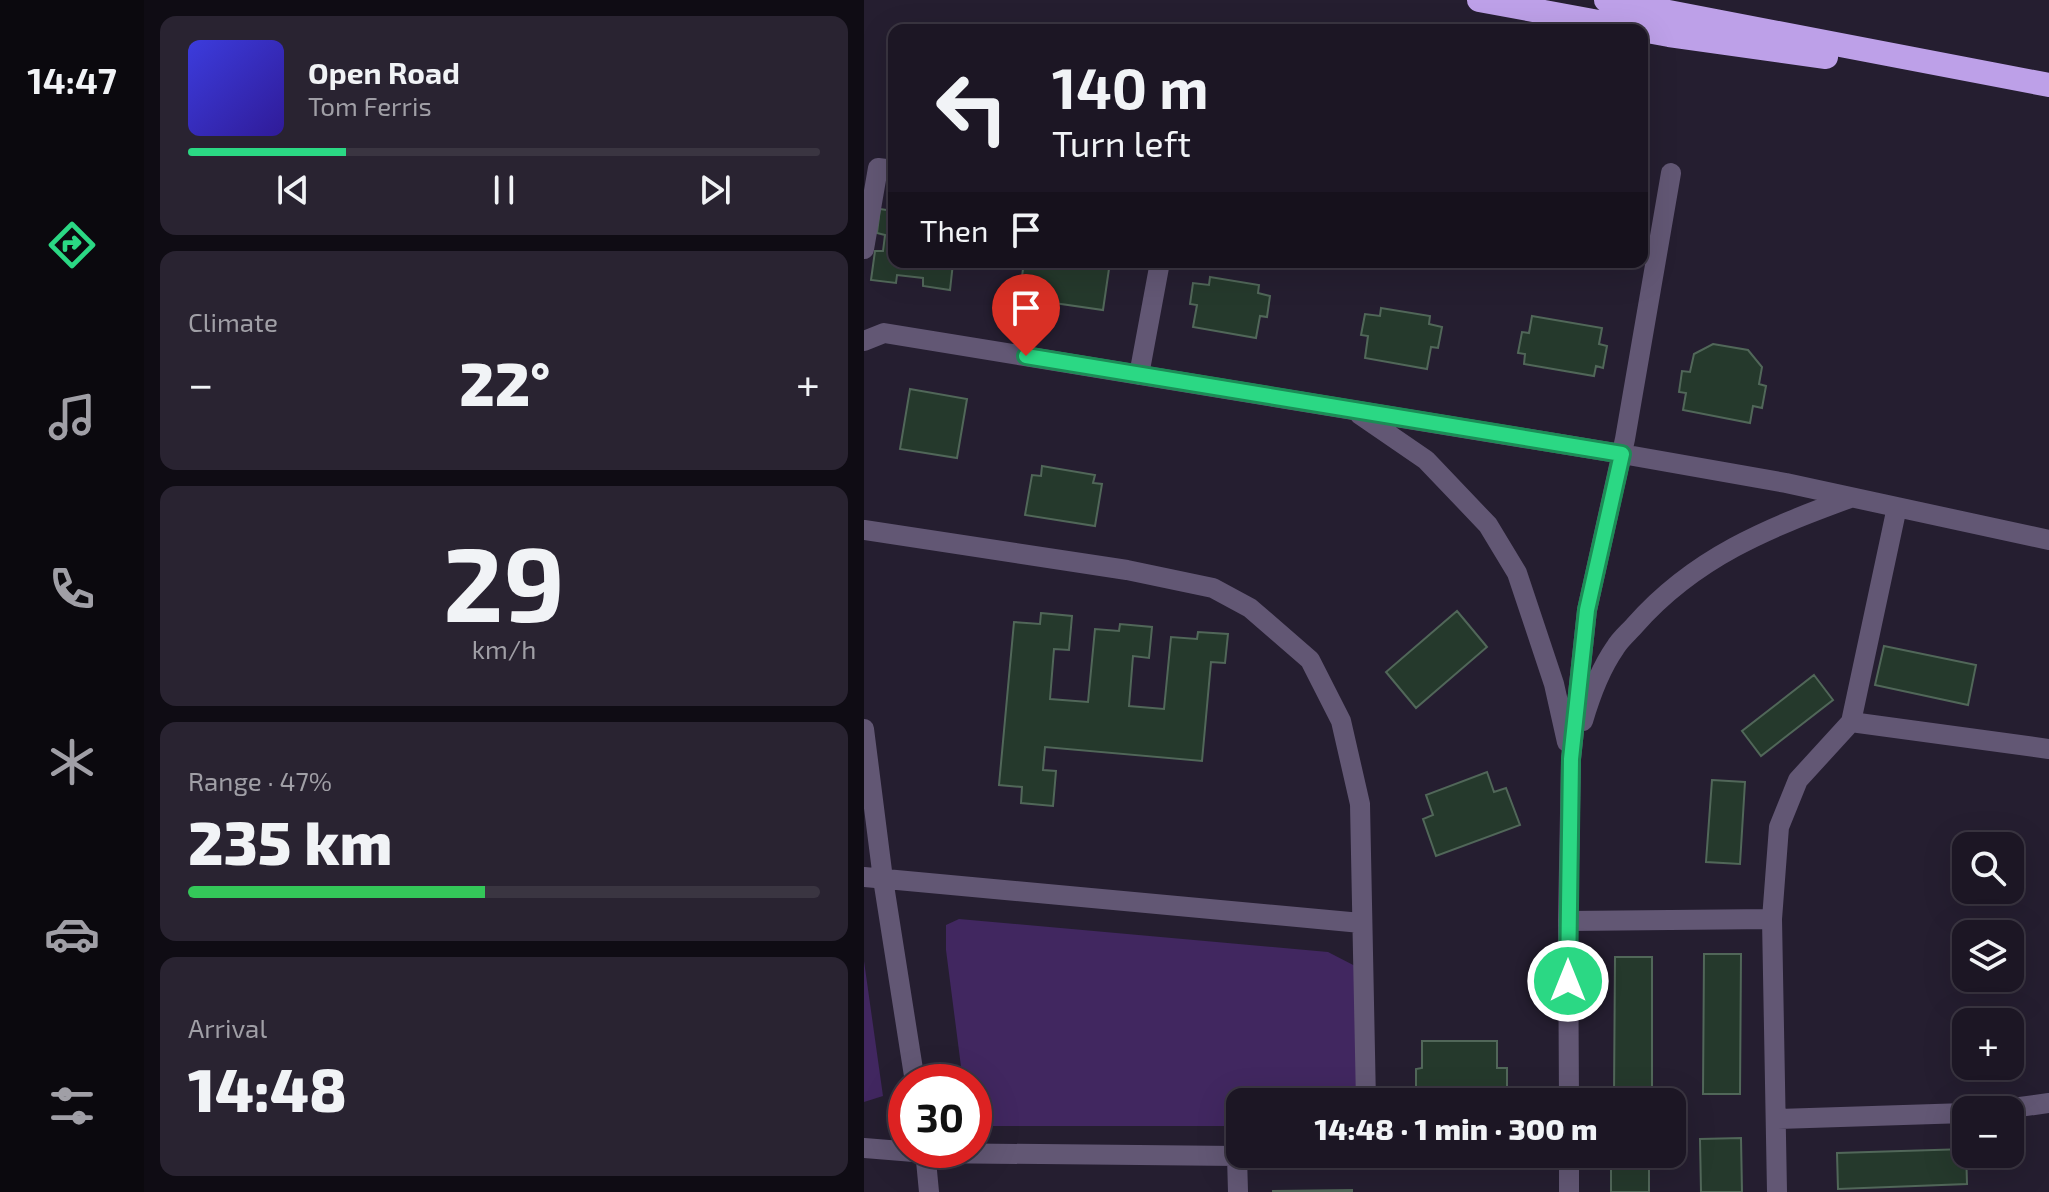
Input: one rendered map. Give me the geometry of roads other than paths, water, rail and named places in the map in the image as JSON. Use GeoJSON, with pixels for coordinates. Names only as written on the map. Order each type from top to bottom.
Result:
{"type":"FeatureCollection","features":[{"type":"Feature","properties":{"kind":"highway"},"geometry":{"type":"LineString","coordinates":[[1479,0],[1609,24]]}},
{"type":"Feature","properties":{"kind":"highway"},"geometry":{"type":"LineString","coordinates":[[1606,0],[2049,85]]}},
{"type":"Feature","properties":{"kind":"highway"},"geometry":{"type":"LineString","coordinates":[[1648,31],[1846,60],[1904,56]]}},
{"type":"Feature","properties":{"kind":"street"},"geometry":{"type":"LineString","coordinates":[[864,249],[878,168],[888,169]]}},
{"type":"Feature","properties":{"kind":"street"},"geometry":{"type":"LineString","coordinates":[[1569,1088],[1571,759],[1587,610],[1622,454],[1671,173]]}},
{"type":"Feature","properties":{"kind":"street"},"geometry":{"type":"LineString","coordinates":[[1139,375],[1159,268]]}},
{"type":"Feature","properties":{"kind":"street"},"geometry":{"type":"LineString","coordinates":[[864,341],[884,333],[1622,454],[2049,540]]}},
{"type":"Feature","properties":{"kind":"street"},"geometry":{"type":"LineString","coordinates":[[1352,410],[1426,460],[1488,525],[1517,573],[1554,684],[1571,759]]}},
{"type":"Feature","properties":{"kind":"street"},"geometry":{"type":"LineString","coordinates":[[1571,759],[1588,703],[1614,648],[1662,595],[1715,558],[1779,524],[1852,498]]}},
{"type":"Feature","properties":{"kind":"street"},"geometry":{"type":"LineString","coordinates":[[1777,1192],[1772,919],[1779,827],[1798,780],[1851,722],[1897,507]]}},
{"type":"Feature","properties":{"kind":"street"},"geometry":{"type":"LineString","coordinates":[[864,530],[1127,570],[1213,588],[1250,608],[1310,660],[1341,721],[1360,804],[1366,1088]]}},
{"type":"Feature","properties":{"kind":"street"},"geometry":{"type":"LineString","coordinates":[[1851,722],[2049,749]]}},
{"type":"Feature","properties":{"kind":"street"},"geometry":{"type":"LineString","coordinates":[[864,729],[873,878],[911,1064]]}},
{"type":"Feature","properties":{"kind":"street"},"geometry":{"type":"LineString","coordinates":[[873,878],[1361,923]]}},
{"type":"Feature","properties":{"kind":"street"},"geometry":{"type":"LineString","coordinates":[[1568,921],[1772,919]]}},
{"type":"Feature","properties":{"kind":"street"},"geometry":{"type":"LineString","coordinates":[[2024,1106],[2049,1103]]}},
{"type":"Feature","properties":{"kind":"street"},"geometry":{"type":"LineString","coordinates":[[1778,1119],[1952,1113]]}},
{"type":"Feature","properties":{"kind":"street"},"geometry":{"type":"LineString","coordinates":[[864,1148],[888,1149]]}},
{"type":"Feature","properties":{"kind":"street"},"geometry":{"type":"LineString","coordinates":[[992,1152],[1226,1156]]}},
{"type":"Feature","properties":{"kind":"street"},"geometry":{"type":"LineString","coordinates":[[927,1168],[929,1192]]}},
{"type":"Feature","properties":{"kind":"street"},"geometry":{"type":"LineString","coordinates":[[1237,1168],[1238,1192]]}},
{"type":"Feature","properties":{"kind":"street"},"geometry":{"type":"LineString","coordinates":[[1569,1168],[1569,1192]]}}]}
